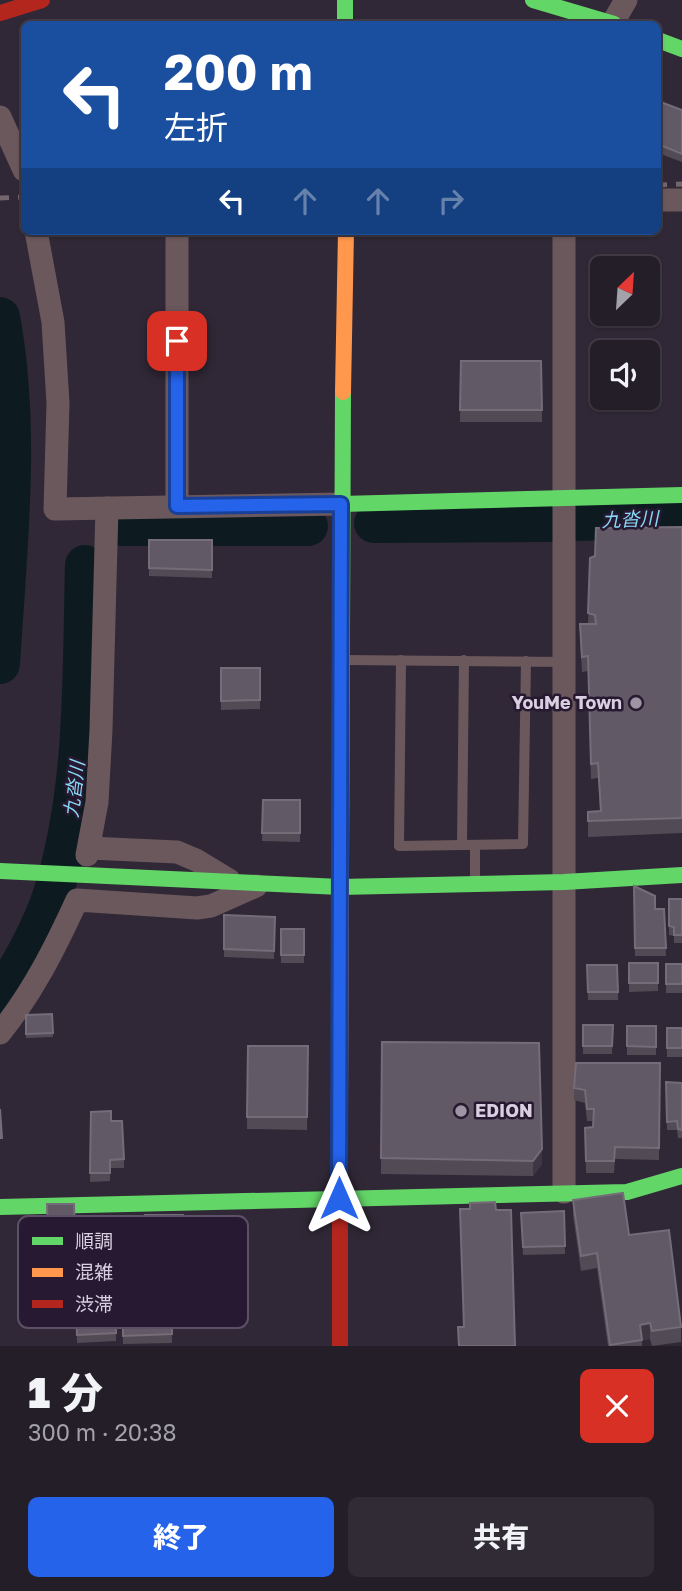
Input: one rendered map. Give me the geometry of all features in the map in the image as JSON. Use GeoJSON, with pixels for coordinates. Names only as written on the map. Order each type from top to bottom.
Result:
{"type":"FeatureCollection","features":[{"type":"Feature","properties":{"kind":"main road"},"geometry":{"type":"LineString","coordinates":[[0,13],[42,0]]}},
{"type":"Feature","properties":{"kind":"main road"},"geometry":{"type":"LineString","coordinates":[[345,0],[345,21]]}},
{"type":"Feature","properties":{"kind":"main road"},"geometry":{"type":"LineString","coordinates":[[533,0],[603,21]]}},
{"type":"Feature","properties":{"kind":"main road"},"geometry":{"type":"LineString","coordinates":[[661,41],[682,49]]}},
{"type":"Feature","properties":{"kind":"main road"},"geometry":{"type":"LineString","coordinates":[[340,1346],[341,504],[346,235]]}},
{"type":"Feature","properties":{"kind":"main road"},"geometry":{"type":"LineString","coordinates":[[341,504],[682,495]]}},
{"type":"Feature","properties":{"kind":"main road"},"geometry":{"type":"LineString","coordinates":[[0,872],[81,873]]}},
{"type":"Feature","properties":{"kind":"main road"},"geometry":{"type":"LineString","coordinates":[[233,882],[340,887],[564,882],[682,875]]}},
{"type":"Feature","properties":{"kind":"main road"},"geometry":{"type":"LineString","coordinates":[[0,1207],[627,1192],[682,1177]]}},
{"type":"Feature","properties":{"kind":"street"},"geometry":{"type":"LineString","coordinates":[[615,21],[626,0]]}},
{"type":"Feature","properties":{"kind":"street"},"geometry":{"type":"LineString","coordinates":[[0,117],[21,163]]}},
{"type":"Feature","properties":{"kind":"street"},"geometry":{"type":"LineString","coordinates":[[661,200],[682,200]]}},
{"type":"Feature","properties":{"kind":"street"},"geometry":{"type":"LineString","coordinates":[[37,235],[53,322],[58,403],[55,509],[341,504]]}},
{"type":"Feature","properties":{"kind":"street"},"geometry":{"type":"LineString","coordinates":[[177,235],[177,506]]}},
{"type":"Feature","properties":{"kind":"street"},"geometry":{"type":"LineString","coordinates":[[564,235],[564,1192]]}},
{"type":"Feature","properties":{"kind":"street"},"geometry":{"type":"LineString","coordinates":[[0,1033],[52,956],[81,873],[97,802],[107,508]]}},
{"type":"Feature","properties":{"kind":"street"},"geometry":{"type":"LineString","coordinates":[[81,873],[177,852],[233,882]]}},
{"type":"Feature","properties":{"kind":"street"},"geometry":{"type":"LineString","coordinates":[[81,873],[197,908],[211,906],[262,883]]}},
{"type":"Feature","properties":{"kind":"lane"},"geometry":{"type":"LineString","coordinates":[[341,660],[565,662]]}},
{"type":"Feature","properties":{"kind":"lane"},"geometry":{"type":"LineString","coordinates":[[401,660],[399,846],[523,845],[526,661]]}},
{"type":"Feature","properties":{"kind":"lane"},"geometry":{"type":"LineString","coordinates":[[462,845],[464,660]]}},
{"type":"Feature","properties":{"kind":"lane"},"geometry":{"type":"LineString","coordinates":[[475,845],[475,884]]}},
{"type":"Feature","properties":{"kind":"building"},"geometry":{"type":"Polygon","coordinates":[[[661,102],[682,110],[682,154],[661,145],[661,102]]]}},
{"type":"Feature","properties":{"kind":"building"},"geometry":{"type":"Polygon","coordinates":[[[461,361],[541,361],[542,410],[460,410],[461,361]]]}},
{"type":"Feature","properties":{"kind":"building","name":"YouMe Town"},"geometry":{"type":"Polygon","coordinates":[[[682,527],[682,818],[588,821],[588,812],[601,811],[598,763],[591,764],[588,656],[582,657],[580,624],[596,624],[595,615],[588,613],[590,558],[595,556],[596,528],[682,527]]]}},
{"type":"Feature","properties":{"kind":"building"},"geometry":{"type":"Polygon","coordinates":[[[149,540],[212,540],[212,570],[149,568],[149,540]]]}},
{"type":"Feature","properties":{"kind":"building"},"geometry":{"type":"Polygon","coordinates":[[[221,668],[260,668],[260,700],[221,701],[221,668]]]}},
{"type":"Feature","properties":{"kind":"building"},"geometry":{"type":"Polygon","coordinates":[[[263,800],[300,800],[300,833],[262,833],[263,800]]]}},
{"type":"Feature","properties":{"kind":"building"},"geometry":{"type":"Polygon","coordinates":[[[634,886],[655,896],[655,909],[664,909],[666,948],[635,948],[634,886]]]}},
{"type":"Feature","properties":{"kind":"building"},"geometry":{"type":"Polygon","coordinates":[[[669,899],[682,899],[682,935],[674,935],[674,927],[669,926],[669,899]]]}},
{"type":"Feature","properties":{"kind":"building"},"geometry":{"type":"Polygon","coordinates":[[[224,915],[275,917],[274,951],[224,949],[224,915]]]}},
{"type":"Feature","properties":{"kind":"building"},"geometry":{"type":"Polygon","coordinates":[[[281,929],[304,929],[304,955],[281,955],[281,929]]]}},
{"type":"Feature","properties":{"kind":"building"},"geometry":{"type":"Polygon","coordinates":[[[629,963],[658,963],[658,983],[629,983],[629,963]]]}},
{"type":"Feature","properties":{"kind":"building"},"geometry":{"type":"Polygon","coordinates":[[[666,964],[682,964],[682,984],[666,984],[666,964]]]}},
{"type":"Feature","properties":{"kind":"building"},"geometry":{"type":"Polygon","coordinates":[[[587,965],[617,965],[618,992],[588,992],[587,965]]]}},
{"type":"Feature","properties":{"kind":"building"},"geometry":{"type":"Polygon","coordinates":[[[52,1014],[53,1033],[26,1034],[26,1015],[52,1014]]]}},
{"type":"Feature","properties":{"kind":"building"},"geometry":{"type":"Polygon","coordinates":[[[583,1025],[613,1025],[612,1046],[583,1046],[583,1025]]]}},
{"type":"Feature","properties":{"kind":"building"},"geometry":{"type":"Polygon","coordinates":[[[627,1026],[656,1026],[656,1047],[627,1046],[627,1026]]]}},
{"type":"Feature","properties":{"kind":"building"},"geometry":{"type":"Polygon","coordinates":[[[667,1028],[682,1028],[682,1048],[667,1048],[667,1028]]]}},
{"type":"Feature","properties":{"kind":"building","name":"EDION"},"geometry":{"type":"Polygon","coordinates":[[[382,1042],[539,1043],[542,1149],[533,1161],[381,1158],[382,1042]]]}},
{"type":"Feature","properties":{"kind":"building"},"geometry":{"type":"Polygon","coordinates":[[[248,1046],[308,1046],[307,1117],[247,1117],[248,1046]]]}},
{"type":"Feature","properties":{"kind":"building"},"geometry":{"type":"Polygon","coordinates":[[[576,1063],[660,1063],[659,1148],[615,1147],[614,1161],[586,1161],[585,1128],[593,1127],[594,1109],[587,1109],[585,1090],[574,1088],[576,1063]]]}},
{"type":"Feature","properties":{"kind":"building"},"geometry":{"type":"Polygon","coordinates":[[[666,1082],[682,1083],[682,1130],[678,1129],[677,1121],[667,1122],[666,1082]]]}},
{"type":"Feature","properties":{"kind":"building"},"geometry":{"type":"Polygon","coordinates":[[[111,1111],[111,1121],[122,1121],[124,1159],[110,1160],[110,1173],[90,1173],[91,1112],[111,1111]]]}},
{"type":"Feature","properties":{"kind":"building"},"geometry":{"type":"Polygon","coordinates":[[[623,1193],[629,1235],[669,1230],[681,1327],[652,1331],[650,1323],[640,1325],[642,1340],[610,1345],[597,1253],[581,1256],[573,1200],[623,1193]]]}},
{"type":"Feature","properties":{"kind":"building"},"geometry":{"type":"Polygon","coordinates":[[[495,1202],[496,1210],[511,1210],[515,1346],[459,1346],[458,1327],[464,1327],[460,1209],[470,1209],[470,1203],[495,1202]]]}},
{"type":"Feature","properties":{"kind":"building"},"geometry":{"type":"Polygon","coordinates":[[[47,1204],[74,1204],[74,1216],[47,1216],[47,1204]]]}},
{"type":"Feature","properties":{"kind":"building"},"geometry":{"type":"Polygon","coordinates":[[[564,1211],[565,1246],[523,1247],[521,1213],[564,1211]]]}},
{"type":"Feature","properties":{"kind":"building"},"geometry":{"type":"Polygon","coordinates":[[[145,1215],[183,1216],[145,1216],[145,1215]]]}},
{"type":"Feature","properties":{"kind":"building"},"geometry":{"type":"Polygon","coordinates":[[[77,1328],[116,1328],[116,1333],[77,1335],[77,1328]]]}},
{"type":"Feature","properties":{"kind":"building"},"geometry":{"type":"Polygon","coordinates":[[[123,1328],[172,1328],[172,1334],[123,1336],[123,1328]]]}},
{"type":"Feature","properties":{"kind":"waterway"},"geometry":{"type":"LineString","coordinates":[[0,317],[10,403],[11,446],[9,534],[0,664]]}},
{"type":"Feature","properties":{"kind":"waterway","name":"九沓川"},"geometry":{"type":"LineString","coordinates":[[577,521],[682,518]]}},
{"type":"Feature","properties":{"kind":"waterway","name":"九沓川"},"geometry":{"type":"LineString","coordinates":[[374,523],[551,522]]}},
{"type":"Feature","properties":{"kind":"waterway","name":"九沓川"},"geometry":{"type":"LineString","coordinates":[[122,526],[308,526]]}},
{"type":"Feature","properties":{"kind":"waterway","name":"九沓川"},"geometry":{"type":"LineString","coordinates":[[0,999],[42,921],[64,854],[72,813],[80,731],[85,565]]}},
{"type":"Feature","properties":{"kind":"railway"},"geometry":{"type":"LineString","coordinates":[[661,185],[682,184]]}},
{"type":"Feature","properties":{"kind":"railway"},"geometry":{"type":"LineString","coordinates":[[0,198],[21,197]]}},
{"type":"Feature","properties":{"kind":"traffic: fast"},"geometry":{"type":"LineString","coordinates":[[345,0],[345,21]]}},
{"type":"Feature","properties":{"kind":"traffic: fast"},"geometry":{"type":"LineString","coordinates":[[533,0],[604,21]]}},
{"type":"Feature","properties":{"kind":"traffic: fast"},"geometry":{"type":"LineString","coordinates":[[661,41],[682,49]]}},
{"type":"Feature","properties":{"kind":"traffic: fast"},"geometry":{"type":"LineString","coordinates":[[341,872],[343,392]]}},
{"type":"Feature","properties":{"kind":"traffic: fast"},"geometry":{"type":"LineString","coordinates":[[341,504],[682,495]]}},
{"type":"Feature","properties":{"kind":"traffic: fast"},"geometry":{"type":"LineString","coordinates":[[0,871],[340,887],[564,882],[682,875]]}},
{"type":"Feature","properties":{"kind":"traffic: fast"},"geometry":{"type":"LineString","coordinates":[[0,1207],[627,1192],[682,1176]]}},
{"type":"Feature","properties":{"kind":"traffic: slow"},"geometry":{"type":"LineString","coordinates":[[343,392],[346,235]]}},
{"type":"Feature","properties":{"kind":"traffic: slow"},"geometry":{"type":"LineString","coordinates":[[340,1115],[341,872]]}},
{"type":"Feature","properties":{"kind":"traffic: jam"},"geometry":{"type":"LineString","coordinates":[[0,13],[42,0]]}},
{"type":"Feature","properties":{"kind":"traffic: jam"},"geometry":{"type":"LineString","coordinates":[[340,1115],[340,1346]]}},
{"type":"Feature","properties":{"kind":"place","name":"YouMe Town"},"geometry":{"type":"Point","coordinates":[636,703]}},
{"type":"Feature","properties":{"kind":"place","name":"EDION"},"geometry":{"type":"Point","coordinates":[461,1111]}},
{"type":"Feature","properties":{"kind":"route"},"geometry":{"type":"LineString","coordinates":[[177,341],[177,506],[341,504],[339,1198]]}}]}
